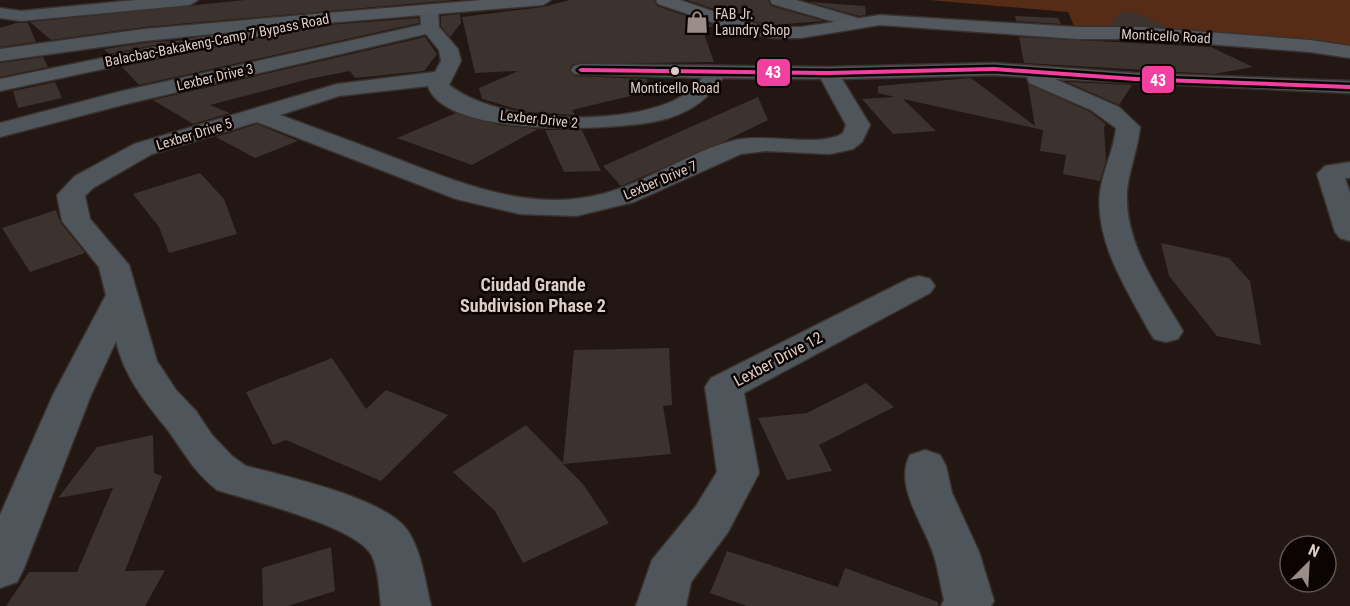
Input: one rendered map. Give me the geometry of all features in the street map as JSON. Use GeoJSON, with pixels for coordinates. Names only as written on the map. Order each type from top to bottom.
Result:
{"type":"FeatureCollection","features":[{"type":"Feature","properties":{"kind":"main road","name":"Balacbac-Bakakeng-Camp 7 Bypass Road"},"geometry":{"type":"LineString","coordinates":[[0,85],[315,18],[430,19],[543,0]]}},
{"type":"Feature","properties":{"kind":"main road","name":"Monticello Road"},"geometry":{"type":"LineString","coordinates":[[664,0],[770,32],[814,31],[852,22],[880,20],[1077,33],[1141,33],[1310,46],[1350,52]]}},
{"type":"Feature","properties":{"kind":"street"},"geometry":{"type":"LineString","coordinates":[[0,19],[190,0]]}},
{"type":"Feature","properties":{"kind":"street"},"geometry":{"type":"LineString","coordinates":[[778,0],[852,22]]}},
{"type":"Feature","properties":{"kind":"street"},"geometry":{"type":"LineString","coordinates":[[0,13],[21,16]]}},
{"type":"Feature","properties":{"kind":"street"},"geometry":{"type":"LineString","coordinates":[[0,55],[144,35],[315,18]]}},
{"type":"Feature","properties":{"kind":"street"},"geometry":{"type":"LineString","coordinates":[[430,19],[448,49],[451,61],[441,78]]}},
{"type":"Feature","properties":{"kind":"street","name":"Lexber Drive 3"},"geometry":{"type":"LineString","coordinates":[[0,130],[430,19]]}},
{"type":"Feature","properties":{"kind":"street"},"geometry":{"type":"LineString","coordinates":[[581,70],[828,73],[934,68],[1026,70],[1158,80],[1350,87]]}},
{"type":"Feature","properties":{"kind":"street","name":"Lexber Drive 2"},"geometry":{"type":"LineString","coordinates":[[441,78],[438,87],[466,106],[524,120],[593,123],[629,119],[684,104],[713,78],[718,70]]}},
{"type":"Feature","properties":{"kind":"street"},"geometry":{"type":"LineString","coordinates":[[1026,70],[1047,84],[1109,111],[1124,121],[1128,128],[1114,190],[1113,214],[1133,271],[1166,331]]}},
{"type":"Feature","properties":{"kind":"street","name":"Lexber Drive 7"},"geometry":{"type":"LineString","coordinates":[[258,114],[465,194],[521,206],[585,207],[640,191],[716,156],[753,144],[831,147],[853,141],[857,135],[858,125],[828,73]]}},
{"type":"Feature","properties":{"kind":"street","name":"Lexber Drive 5"},"geometry":{"type":"LineString","coordinates":[[406,606],[390,542],[378,531],[348,514],[231,478],[217,467],[162,399],[139,361],[114,265],[76,221],[71,195],[84,182],[143,149],[337,90],[441,78]]}},
{"type":"Feature","properties":{"kind":"street"},"geometry":{"type":"LineString","coordinates":[[1350,170],[1334,171],[1329,174],[1350,232]]}},
{"type":"Feature","properties":{"kind":"street","name":"Lexber Drive 12"},"geometry":{"type":"LineString","coordinates":[[661,606],[669,575],[712,519],[738,473],[724,387],[919,285]]}},
{"type":"Feature","properties":{"kind":"street"},"geometry":{"type":"LineString","coordinates":[[0,568],[72,395],[122,295]]}},
{"type":"Feature","properties":{"kind":"street"},"geometry":{"type":"LineString","coordinates":[[925,466],[930,493],[956,552],[969,601],[966,606]]}},
{"type":"Feature","properties":{"kind":"shaded area"},"geometry":{"type":"Polygon","coordinates":[[[929,0],[1350,0],[1350,52],[1077,33],[1068,12],[929,0]]]}},
{"type":"Feature","properties":{"kind":"building"},"geometry":{"type":"Polygon","coordinates":[[[245,0],[455,0],[144,27],[51,40],[30,22],[245,0]]]}},
{"type":"Feature","properties":{"kind":"building"},"geometry":{"type":"Polygon","coordinates":[[[570,0],[654,0],[657,6],[715,26],[702,28],[714,62],[573,64],[569,70],[574,76],[647,79],[647,92],[572,110],[575,115],[527,112],[482,99],[479,88],[518,71],[475,73],[462,17],[543,7],[570,0]]]}},
{"type":"Feature","properties":{"kind":"building"},"geometry":{"type":"Polygon","coordinates":[[[687,0],[768,0],[771,6],[824,21],[773,25],[746,20],[687,0]]]}},
{"type":"Feature","properties":{"kind":"building"},"geometry":{"type":"Polygon","coordinates":[[[809,2],[865,6],[866,15],[859,16],[809,2]]]}},
{"type":"Feature","properties":{"kind":"building"},"geometry":{"type":"Polygon","coordinates":[[[1122,11],[1137,13],[1167,27],[1108,25],[1122,11]]]}},
{"type":"Feature","properties":{"kind":"building"},"geometry":{"type":"Polygon","coordinates":[[[460,14],[461,23],[450,37],[441,26],[441,16],[460,14]]]}},
{"type":"Feature","properties":{"kind":"building"},"geometry":{"type":"Polygon","coordinates":[[[1015,16],[1058,18],[1061,24],[1016,21],[1015,16]]]}},
{"type":"Feature","properties":{"kind":"building"},"geometry":{"type":"Polygon","coordinates":[[[418,18],[419,23],[139,85],[122,67],[315,26],[418,18]]]}},
{"type":"Feature","properties":{"kind":"building"},"geometry":{"type":"Polygon","coordinates":[[[16,23],[28,23],[36,42],[0,47],[0,28],[16,23]]]}},
{"type":"Feature","properties":{"kind":"building"},"geometry":{"type":"Polygon","coordinates":[[[425,37],[437,54],[424,71],[355,78],[350,71],[309,79],[210,105],[230,113],[193,124],[153,100],[425,37]]]}},
{"type":"Feature","properties":{"kind":"building"},"geometry":{"type":"Polygon","coordinates":[[[1019,37],[1211,47],[1253,67],[1214,74],[1024,63],[1019,37]]]}},
{"type":"Feature","properties":{"kind":"building"},"geometry":{"type":"Polygon","coordinates":[[[180,40],[109,54],[104,49],[144,43],[180,40]]]}},
{"type":"Feature","properties":{"kind":"building"},"geometry":{"type":"Polygon","coordinates":[[[43,57],[48,67],[0,77],[0,63],[43,57]]]}},
{"type":"Feature","properties":{"kind":"building"},"geometry":{"type":"Polygon","coordinates":[[[971,78],[1035,126],[1028,84],[1090,112],[1106,124],[1104,127],[1106,161],[1100,181],[1063,174],[1066,155],[1040,151],[1043,130],[903,99],[936,131],[893,134],[862,99],[895,97],[878,93],[878,86],[971,78]]]}},
{"type":"Feature","properties":{"kind":"building"},"geometry":{"type":"Polygon","coordinates":[[[55,82],[62,98],[18,108],[13,91],[55,82]]]}},
{"type":"Feature","properties":{"kind":"building"},"geometry":{"type":"Polygon","coordinates":[[[1067,82],[1132,85],[1119,105],[1067,82]]]}},
{"type":"Feature","properties":{"kind":"building"},"geometry":{"type":"Polygon","coordinates":[[[758,97],[768,120],[725,141],[621,186],[603,166],[758,97]]]}},
{"type":"Feature","properties":{"kind":"building"},"geometry":{"type":"Polygon","coordinates":[[[456,113],[499,125],[538,129],[472,165],[397,138],[456,113]]]}},
{"type":"Feature","properties":{"kind":"building"},"geometry":{"type":"Polygon","coordinates":[[[257,124],[298,141],[255,158],[216,137],[257,124]]]}},
{"type":"Feature","properties":{"kind":"building"},"geometry":{"type":"Polygon","coordinates":[[[545,130],[582,130],[601,171],[564,172],[545,130]]]}},
{"type":"Feature","properties":{"kind":"building"},"geometry":{"type":"Polygon","coordinates":[[[200,173],[224,199],[237,234],[169,253],[159,227],[133,194],[200,173]]]}},
{"type":"Feature","properties":{"kind":"building"},"geometry":{"type":"Polygon","coordinates":[[[56,210],[60,222],[85,253],[30,272],[2,228],[56,210]]]}},
{"type":"Feature","properties":{"kind":"building"},"geometry":{"type":"Polygon","coordinates":[[[1161,243],[1229,258],[1250,281],[1261,345],[1217,336],[1169,276],[1161,243]]]}},
{"type":"Feature","properties":{"kind":"building"},"geometry":{"type":"Polygon","coordinates":[[[669,348],[672,405],[663,406],[671,454],[563,464],[583,484],[609,523],[523,563],[495,511],[453,472],[526,425],[563,463],[574,350],[669,348]]]}},
{"type":"Feature","properties":{"kind":"building"},"geometry":{"type":"Polygon","coordinates":[[[332,358],[366,409],[386,390],[448,415],[381,481],[286,440],[273,445],[246,392],[332,358]]]}},
{"type":"Feature","properties":{"kind":"building"},"geometry":{"type":"Polygon","coordinates":[[[866,383],[894,407],[819,445],[832,471],[787,480],[758,418],[807,413],[866,383]]]}},
{"type":"Feature","properties":{"kind":"building"},"geometry":{"type":"Polygon","coordinates":[[[153,435],[154,473],[162,476],[125,571],[165,570],[145,606],[6,606],[29,572],[77,572],[113,488],[58,498],[97,447],[153,435]]]}},
{"type":"Feature","properties":{"kind":"building"},"geometry":{"type":"Polygon","coordinates":[[[331,547],[335,591],[288,606],[263,606],[262,568],[331,547]]]}},
{"type":"Feature","properties":{"kind":"building"},"geometry":{"type":"Polygon","coordinates":[[[727,551],[838,587],[845,568],[938,602],[938,606],[747,606],[710,593],[727,551]]]}},
{"type":"Feature","properties":{"kind":"transit line","name":"43"},"geometry":{"type":"LineString","coordinates":[[581,70],[828,73],[994,69],[1135,79],[1350,87]]}},
{"type":"Feature","properties":{"kind":"place","name":"FAB Jr. Laundry Shop"},"geometry":{"type":"Point","coordinates":[697,22]}},
{"type":"Feature","properties":{"kind":"place","name":"Monticello Road"},"geometry":{"type":"Point","coordinates":[675,71]}},
{"type":"Feature","properties":{"kind":"district","name":"Ciudad Grande Subdivision Phase 2"},"geometry":{"type":"Point","coordinates":[533,294]}}]}
